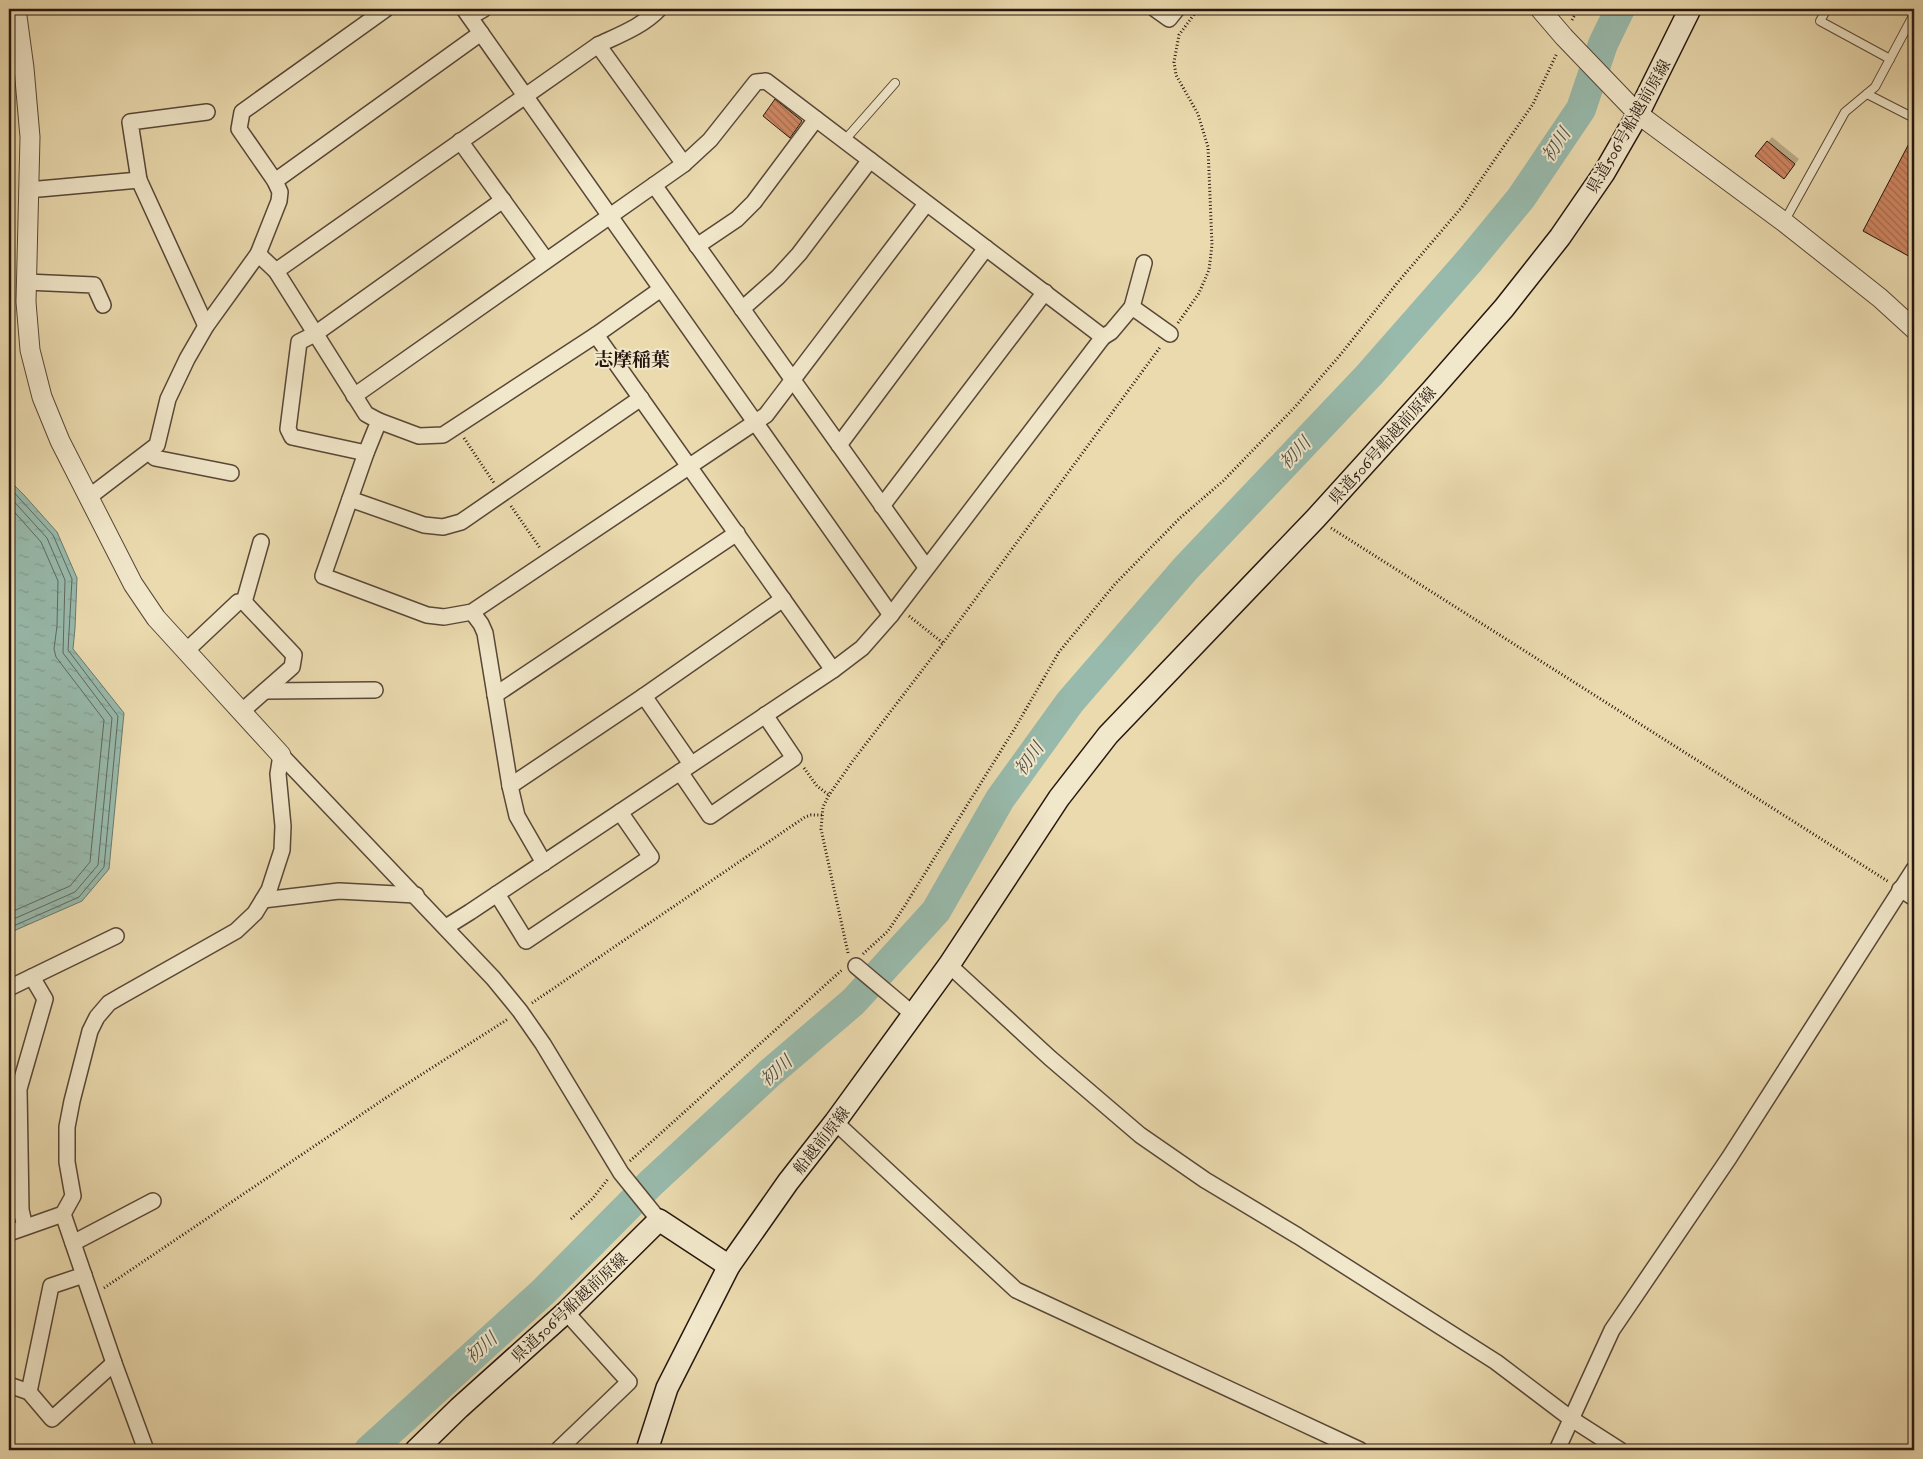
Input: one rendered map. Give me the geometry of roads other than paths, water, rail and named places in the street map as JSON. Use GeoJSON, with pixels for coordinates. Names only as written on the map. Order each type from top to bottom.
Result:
{"type":"FeatureCollection","features":[{"type":"Feature","properties":{"kind":"main road","name":"県道506号船越前原線"},"geometry":{"type":"LineString","coordinates":[[1026,847],[1059,798],[1108,735],[1316,518],[1504,308],[1549,252],[1604,173],[1631,107],[1690,9]]}},
{"type":"Feature","properties":{"kind":"main road","name":"船越前原線"},"geometry":{"type":"LineString","coordinates":[[648,1450],[667,1388],[729,1266],[788,1182],[836,1122],[949,965],[1026,847]]}},
{"type":"Feature","properties":{"kind":"main road","name":"県道506号船越前原線"},"geometry":{"type":"LineString","coordinates":[[416,1450],[459,1408],[566,1312],[660,1220]]}},
{"type":"Feature","properties":{"kind":"main road"},"geometry":{"type":"LineString","coordinates":[[660,1220],[729,1266]]}},
{"type":"Feature","properties":{"kind":"street"},"geometry":{"type":"LineString","coordinates":[[16,9],[24,68],[30,137],[26,282],[30,350],[42,396],[60,441],[133,584],[156,618],[241,712],[493,978],[520,1011],[543,1044],[620,1171],[660,1220]]}},
{"type":"Feature","properties":{"kind":"street"},"geometry":{"type":"LineString","coordinates":[[89,497],[157,445],[168,399],[187,360],[206,326],[258,254],[279,201],[280,192],[275,181],[239,130],[242,112],[386,9]]}},
{"type":"Feature","properties":{"kind":"street"},"geometry":{"type":"LineString","coordinates":[[484,9],[467,13],[755,422],[894,611]]}},
{"type":"Feature","properties":{"kind":"street"},"geometry":{"type":"LineString","coordinates":[[276,270],[598,45],[630,30],[652,16],[659,9]]}},
{"type":"Feature","properties":{"kind":"street"},"geometry":{"type":"LineString","coordinates":[[1155,9],[1169,19],[1176,9]]}},
{"type":"Feature","properties":{"kind":"street"},"geometry":{"type":"LineString","coordinates":[[1540,9],[1566,40],[1631,107],[1784,222],[1880,298],[1914,330]]}},
{"type":"Feature","properties":{"kind":"street"},"geometry":{"type":"LineString","coordinates":[[275,181],[481,33]]}},
{"type":"Feature","properties":{"kind":"street"},"geometry":{"type":"LineString","coordinates":[[598,45],[684,164]]}},
{"type":"Feature","properties":{"kind":"street"},"geometry":{"type":"LineString","coordinates":[[354,396],[684,164],[710,140],[756,82],[766,81],[1103,337]]}},
{"type":"Feature","properties":{"kind":"street"},"geometry":{"type":"LineString","coordinates":[[206,326],[139,180],[130,122],[207,112]]}},
{"type":"Feature","properties":{"kind":"street"},"geometry":{"type":"LineString","coordinates":[[697,246],[737,219],[754,202],[816,119]]}},
{"type":"Feature","properties":{"kind":"street"},"geometry":{"type":"LineString","coordinates":[[460,141],[546,260]]}},
{"type":"Feature","properties":{"kind":"street"},"geometry":{"type":"LineString","coordinates":[[742,309],[778,277],[800,254],[870,160]]}},
{"type":"Feature","properties":{"kind":"street"},"geometry":{"type":"LineString","coordinates":[[28,190],[139,180]]}},
{"type":"Feature","properties":{"kind":"street"},"geometry":{"type":"LineString","coordinates":[[654,186],[926,567]]}},
{"type":"Feature","properties":{"kind":"street"},"geometry":{"type":"LineString","coordinates":[[366,453],[292,437],[288,429],[299,342],[315,334],[503,200]]}},
{"type":"Feature","properties":{"kind":"street"},"geometry":{"type":"LineString","coordinates":[[379,421],[323,576],[427,615],[444,617],[472,612],[688,465],[766,415],[926,204]]}},
{"type":"Feature","properties":{"kind":"street"},"geometry":{"type":"LineString","coordinates":[[838,445],[986,248]]}},
{"type":"Feature","properties":{"kind":"street"},"geometry":{"type":"LineString","coordinates":[[258,254],[276,270],[366,414],[419,436],[443,435],[457,427],[596,335],[661,289]]}},
{"type":"Feature","properties":{"kind":"street"},"geometry":{"type":"LineString","coordinates":[[446,927],[833,670],[862,648],[894,611],[1103,337],[1111,332],[1132,307],[1144,263]]}},
{"type":"Feature","properties":{"kind":"street"},"geometry":{"type":"LineString","coordinates":[[26,282],[94,285],[104,305]]}},
{"type":"Feature","properties":{"kind":"street"},"geometry":{"type":"LineString","coordinates":[[882,506],[1045,292]]}},
{"type":"Feature","properties":{"kind":"street"},"geometry":{"type":"LineString","coordinates":[[1132,307],[1166,332]]}},
{"type":"Feature","properties":{"kind":"street"},"geometry":{"type":"LineString","coordinates":[[596,335],[833,670]]}},
{"type":"Feature","properties":{"kind":"street"},"geometry":{"type":"LineString","coordinates":[[350,499],[424,525],[443,527],[461,522],[641,398]]}},
{"type":"Feature","properties":{"kind":"street"},"geometry":{"type":"LineString","coordinates":[[149,452],[155,458],[231,473]]}},
{"type":"Feature","properties":{"kind":"street"},"geometry":{"type":"LineString","coordinates":[[495,695],[736,533]]}},
{"type":"Feature","properties":{"kind":"street"},"geometry":{"type":"LineString","coordinates":[[244,602],[261,542]]}},
{"type":"Feature","properties":{"kind":"street"},"geometry":{"type":"LineString","coordinates":[[510,786],[783,599]]}},
{"type":"Feature","properties":{"kind":"street"},"geometry":{"type":"LineString","coordinates":[[186,650],[238,602],[244,602],[294,655],[292,667],[241,712]]}},
{"type":"Feature","properties":{"kind":"street"},"geometry":{"type":"LineString","coordinates":[[472,612],[482,624],[485,633],[510,786],[517,816],[544,863]]}},
{"type":"Feature","properties":{"kind":"street"},"geometry":{"type":"LineString","coordinates":[[265,691],[375,690]]}},
{"type":"Feature","properties":{"kind":"street"},"geometry":{"type":"LineString","coordinates":[[644,696],[686,768],[710,816],[794,758],[765,715]]}},
{"type":"Feature","properties":{"kind":"street"},"geometry":{"type":"LineString","coordinates":[[9,1233],[63,1214],[73,1196],[67,1162],[67,1127],[90,1031],[97,1017],[109,1003],[236,931],[255,913],[263,900],[275,874],[282,850],[283,826],[278,774],[282,755]]}},
{"type":"Feature","properties":{"kind":"street"},"geometry":{"type":"LineString","coordinates":[[497,894],[526,941],[651,857],[620,812]]}},
{"type":"Feature","properties":{"kind":"street"},"geometry":{"type":"LineString","coordinates":[[1557,1450],[1570,1418],[1612,1330],[1729,1158],[1914,869]]}},
{"type":"Feature","properties":{"kind":"street"},"geometry":{"type":"LineString","coordinates":[[1900,889],[1914,898]]}},
{"type":"Feature","properties":{"kind":"street"},"geometry":{"type":"LineString","coordinates":[[263,900],[339,891],[416,895]]}},
{"type":"Feature","properties":{"kind":"street"},"geometry":{"type":"LineString","coordinates":[[9,988],[116,936]]}},
{"type":"Feature","properties":{"kind":"street"},"geometry":{"type":"LineString","coordinates":[[854,963],[890,996],[914,1014]]}},
{"type":"Feature","properties":{"kind":"street"},"geometry":{"type":"LineString","coordinates":[[949,965],[1050,1058],[1140,1135],[1205,1180],[1298,1236],[1496,1362],[1570,1418],[1620,1450]]}},
{"type":"Feature","properties":{"kind":"street"},"geometry":{"type":"LineString","coordinates":[[25,1227],[21,1210],[19,1089],[45,999],[32,977]]}},
{"type":"Feature","properties":{"kind":"street"},"geometry":{"type":"LineString","coordinates":[[836,1122],[1016,1290],[1360,1450]]}},
{"type":"Feature","properties":{"kind":"street"},"geometry":{"type":"LineString","coordinates":[[73,1243],[153,1201]]}},
{"type":"Feature","properties":{"kind":"street"},"geometry":{"type":"LineString","coordinates":[[63,1214],[146,1450]]}},
{"type":"Feature","properties":{"kind":"street"},"geometry":{"type":"LineString","coordinates":[[29,1392],[51,1286],[84,1275]]}},
{"type":"Feature","properties":{"kind":"street"},"geometry":{"type":"LineString","coordinates":[[558,1450],[629,1382],[566,1312]]}},
{"type":"Feature","properties":{"kind":"street"},"geometry":{"type":"LineString","coordinates":[[9,1385],[29,1392],[52,1419],[114,1362]]}},
{"type":"Feature","properties":{"kind":"lane"},"geometry":{"type":"LineString","coordinates":[[1827,9],[1820,21],[1890,59]]}},
{"type":"Feature","properties":{"kind":"lane"},"geometry":{"type":"LineString","coordinates":[[1784,222],[1845,112],[1875,87],[1914,14]]}},
{"type":"Feature","properties":{"kind":"lane"},"geometry":{"type":"LineString","coordinates":[[844,141],[895,83]]}},
{"type":"Feature","properties":{"kind":"lane"},"geometry":{"type":"LineString","coordinates":[[1867,94],[1914,118]]}},
{"type":"Feature","properties":{"kind":"water"},"geometry":{"type":"Polygon","coordinates":[[[9,480],[57,532],[77,578],[73,649],[124,713],[109,869],[82,901],[9,933],[9,480]]]}},
{"type":"Feature","properties":{"kind":"waterway","name":"初川"},"geometry":{"type":"LineString","coordinates":[[369,1450],[543,1292],[651,1183],[771,1072],[853,1002],[936,911],[1000,799],[1070,702],[1186,568],[1370,374],[1470,260],[1521,198],[1581,109],[1603,44],[1620,9]]}},
{"type":"Feature","properties":{"kind":"district","name":"志摩稲葉"},"geometry":{"type":"Point","coordinates":[632,359]}}]}
